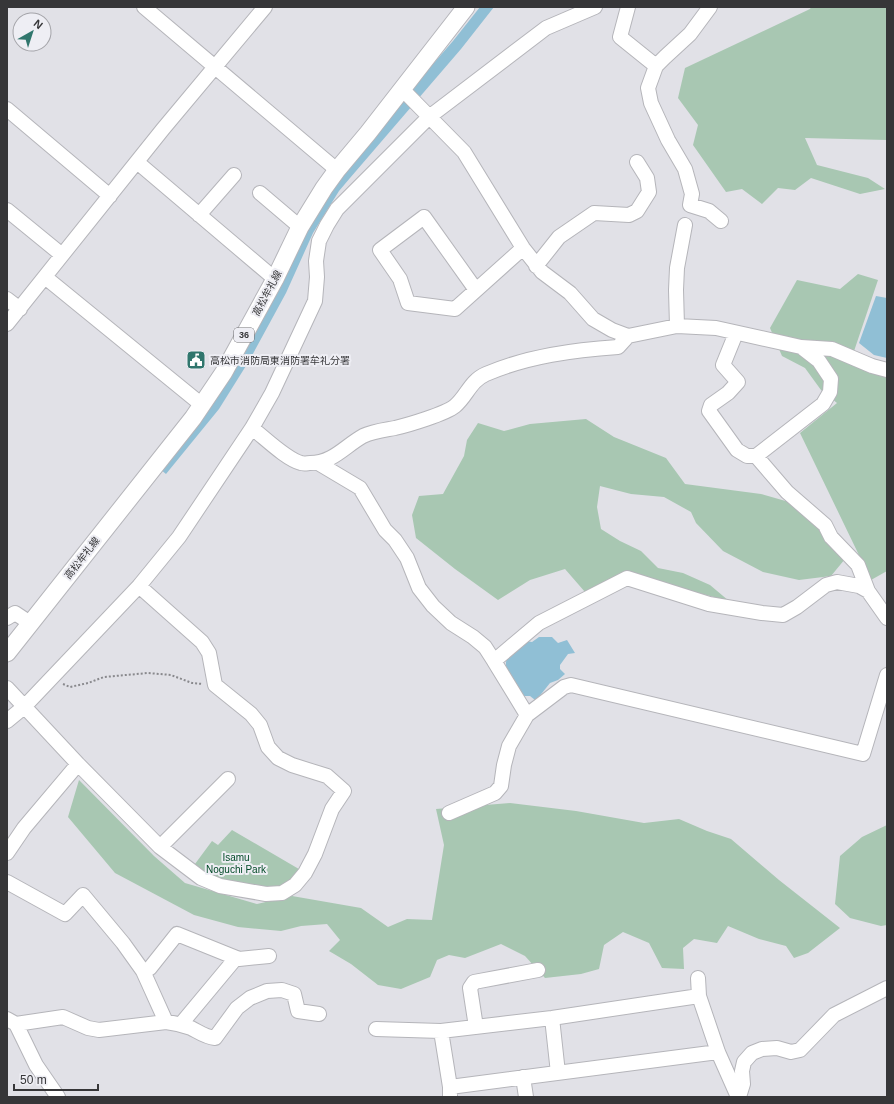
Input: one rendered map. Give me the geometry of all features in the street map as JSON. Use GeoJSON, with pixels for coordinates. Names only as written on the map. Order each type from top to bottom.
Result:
{"type":"FeatureCollection","features":[{"type":"Feature","properties":{"kind":"main road","name":"高松牟礼線"},"geometry":{"type":"LineString","coordinates":[[7,653],[202,405],[224,372],[275,279],[300,227],[337,170],[466,7]]}},
{"type":"Feature","properties":{"kind":"street"},"geometry":{"type":"LineString","coordinates":[[144,7],[337,170]]}},
{"type":"Feature","properties":{"kind":"street"},"geometry":{"type":"LineString","coordinates":[[7,324],[137,162],[265,7]]}},
{"type":"Feature","properties":{"kind":"street"},"geometry":{"type":"LineString","coordinates":[[7,721],[24,707],[139,586],[179,537],[252,428],[272,393],[316,301],[316,260],[319,241],[337,209],[429,117],[546,28],[595,7]]}},
{"type":"Feature","properties":{"kind":"street"},"geometry":{"type":"LineString","coordinates":[[628,7],[620,37],[656,66]]}},
{"type":"Feature","properties":{"kind":"street"},"geometry":{"type":"LineString","coordinates":[[710,7],[690,34],[656,66],[648,88],[651,103],[668,140],[685,169],[692,194],[690,205],[709,210],[721,221]]}},
{"type":"Feature","properties":{"kind":"street"},"geometry":{"type":"LineString","coordinates":[[402,88],[464,152],[523,248],[536,266],[570,293],[593,319],[612,330],[628,336],[677,326],[716,328],[801,347],[832,349],[872,366],[887,370]]}},
{"type":"Feature","properties":{"kind":"street"},"geometry":{"type":"LineString","coordinates":[[7,109],[110,196]]}},
{"type":"Feature","properties":{"kind":"street"},"geometry":{"type":"LineString","coordinates":[[137,162],[275,279]]}},
{"type":"Feature","properties":{"kind":"street"},"geometry":{"type":"LineString","coordinates":[[536,266],[559,237],[594,213],[629,216],[636,211],[649,192],[647,178],[637,162]]}},
{"type":"Feature","properties":{"kind":"street"},"geometry":{"type":"LineString","coordinates":[[199,215],[234,175]]}},
{"type":"Feature","properties":{"kind":"street"},"geometry":{"type":"LineString","coordinates":[[260,193],[300,227]]}},
{"type":"Feature","properties":{"kind":"street"},"geometry":{"type":"LineString","coordinates":[[7,210],[62,255]]}},
{"type":"Feature","properties":{"kind":"street"},"geometry":{"type":"LineString","coordinates":[[476,290],[424,217],[380,250],[400,279],[408,303],[455,309],[523,248]]}},
{"type":"Feature","properties":{"kind":"street"},"geometry":{"type":"LineString","coordinates":[[677,326],[677,268],[685,225]]}},
{"type":"Feature","properties":{"kind":"street"},"geometry":{"type":"LineString","coordinates":[[45,277],[202,405]]}},
{"type":"Feature","properties":{"kind":"street"},"geometry":{"type":"LineString","coordinates":[[7,298],[20,309]]}},
{"type":"Feature","properties":{"kind":"street"},"geometry":{"type":"LineString","coordinates":[[736,333],[723,366],[738,382],[728,393],[711,405],[709,411],[737,450],[747,456],[756,456],[823,404],[830,392],[831,380],[819,361],[801,347]]}},
{"type":"Feature","properties":{"kind":"street"},"geometry":{"type":"LineString","coordinates":[[252,428],[285,454],[301,463],[318,463],[338,455],[363,436],[439,414],[455,406],[475,380],[484,374],[546,356],[581,350],[618,347],[628,336]]}},
{"type":"Feature","properties":{"kind":"street"},"geometry":{"type":"LineString","coordinates":[[756,456],[787,492],[825,525],[831,537],[858,565],[868,591],[887,618]]}},
{"type":"Feature","properties":{"kind":"street"},"geometry":{"type":"LineString","coordinates":[[318,463],[360,488],[385,530],[395,540],[407,558],[418,588],[451,623],[479,642],[485,648],[494,660],[527,715]]}},
{"type":"Feature","properties":{"kind":"street"},"geometry":{"type":"LineString","coordinates":[[494,660],[540,623],[627,578],[709,604],[783,615],[797,608],[826,584],[837,582],[859,586],[868,591]]}},
{"type":"Feature","properties":{"kind":"street"},"geometry":{"type":"LineString","coordinates":[[7,688],[78,764],[160,847],[200,878],[220,886],[266,894],[282,893],[295,886],[305,873],[315,854],[332,809],[344,791],[327,776],[292,765],[278,758],[268,748],[260,725],[251,714],[215,685],[209,653],[202,642],[139,586]]}},
{"type":"Feature","properties":{"kind":"street"},"geometry":{"type":"LineString","coordinates":[[7,618],[15,613],[30,623]]}},
{"type":"Feature","properties":{"kind":"street"},"geometry":{"type":"LineString","coordinates":[[449,813],[495,793],[501,786],[509,746],[527,715],[564,687],[571,685],[863,754],[887,675]]}},
{"type":"Feature","properties":{"kind":"street"},"geometry":{"type":"LineString","coordinates":[[7,853],[24,828],[78,764]]}},
{"type":"Feature","properties":{"kind":"street"},"geometry":{"type":"LineString","coordinates":[[160,847],[228,779]]}},
{"type":"Feature","properties":{"kind":"street"},"geometry":{"type":"LineString","coordinates":[[7,882],[65,914],[83,895],[123,943],[143,971],[166,1022]]}},
{"type":"Feature","properties":{"kind":"street"},"geometry":{"type":"LineString","coordinates":[[143,971],[150,968],[177,934],[239,959],[270,956]]}},
{"type":"Feature","properties":{"kind":"street"},"geometry":{"type":"LineString","coordinates":[[181,1024],[236,958]]}},
{"type":"Feature","properties":{"kind":"street"},"geometry":{"type":"LineString","coordinates":[[476,1027],[470,988],[474,982],[538,970]]}},
{"type":"Feature","properties":{"kind":"street"},"geometry":{"type":"LineString","coordinates":[[698,978],[700,996],[718,1052],[739,1097]]}},
{"type":"Feature","properties":{"kind":"street"},"geometry":{"type":"LineString","coordinates":[[739,1097],[743,1084],[742,1071],[744,1062],[752,1053],[762,1049],[777,1048],[791,1052],[800,1050],[834,1015],[887,988]]}},
{"type":"Feature","properties":{"kind":"street"},"geometry":{"type":"LineString","coordinates":[[58,1097],[36,1065],[12,1021],[63,1017],[88,1028],[99,1030],[166,1022],[181,1024],[208,1037],[214,1038],[237,1008],[250,998],[267,991],[282,990],[294,994],[298,1011],[319,1014]]}},
{"type":"Feature","properties":{"kind":"street"},"geometry":{"type":"LineString","coordinates":[[376,1029],[441,1031],[552,1018],[700,996]]}},
{"type":"Feature","properties":{"kind":"street"},"geometry":{"type":"LineString","coordinates":[[552,1018],[558,1073]]}},
{"type":"Feature","properties":{"kind":"street"},"geometry":{"type":"LineString","coordinates":[[441,1031],[450,1092],[523,1077],[718,1052]]}},
{"type":"Feature","properties":{"kind":"street"},"geometry":{"type":"LineString","coordinates":[[523,1077],[526,1097]]}},
{"type":"Feature","properties":{"kind":"path"},"geometry":{"type":"LineString","coordinates":[[50,680],[70,686],[88,683],[104,677],[148,673],[171,675],[192,683],[215,685]]}},
{"type":"Feature","properties":{"kind":"green space"},"geometry":{"type":"Polygon","coordinates":[[[811,7],[887,7],[887,140],[805,138],[817,165],[868,178],[885,189],[860,194],[811,178],[795,190],[778,188],[762,204],[742,189],[726,192],[693,145],[698,125],[678,98],[685,68],[810,9],[811,7]]]}},
{"type":"Feature","properties":{"kind":"green space"},"geometry":{"type":"Polygon","coordinates":[[[858,274],[878,280],[850,363],[887,378],[887,571],[871,580],[800,433],[837,403],[821,390],[805,368],[782,356],[770,328],[797,280],[840,289],[858,274]]]}},
{"type":"Feature","properties":{"kind":"green space"},"geometry":{"type":"Polygon","coordinates":[[[586,419],[614,437],[666,458],[685,484],[761,494],[789,502],[819,528],[845,559],[831,576],[799,580],[763,572],[723,551],[696,523],[691,512],[664,497],[631,494],[600,486],[597,507],[601,529],[620,541],[641,551],[658,568],[683,573],[710,585],[729,601],[653,581],[585,592],[565,569],[530,580],[498,600],[455,569],[416,538],[412,515],[419,496],[443,494],[464,456],[467,440],[478,423],[504,431],[530,424],[586,419]]]}},
{"type":"Feature","properties":{"kind":"green space"},"geometry":{"type":"Polygon","coordinates":[[[79,780],[154,856],[185,883],[257,904],[292,896],[361,908],[388,927],[407,919],[432,920],[444,845],[436,809],[510,803],[576,811],[644,823],[679,819],[731,839],[779,880],[840,928],[808,953],[794,958],[786,946],[759,939],[728,926],[717,943],[694,939],[683,948],[684,969],[662,968],[649,943],[623,932],[604,945],[599,969],[581,974],[545,978],[525,956],[501,944],[465,958],[449,955],[437,960],[430,977],[401,989],[378,985],[351,964],[329,951],[340,940],[327,924],[301,926],[281,931],[238,927],[194,915],[115,873],[68,817],[79,780]]]}},
{"type":"Feature","properties":{"kind":"green space"},"geometry":{"type":"Polygon","coordinates":[[[887,825],[887,925],[881,926],[850,918],[835,904],[840,856],[862,837],[887,825]]]}},
{"type":"Feature","properties":{"kind":"green space","name":"Isamu Noguchi Park"},"geometry":{"type":"Polygon","coordinates":[[[232,830],[304,872],[282,893],[220,886],[192,868],[212,841],[218,845],[232,830]]]}},
{"type":"Feature","properties":{"kind":"water"},"geometry":{"type":"Polygon","coordinates":[[[480,7],[494,7],[461,49],[339,191],[313,233],[286,293],[249,361],[219,409],[166,474],[160,469],[318,208],[406,95],[453,41],[480,7]]]}},
{"type":"Feature","properties":{"kind":"water"},"geometry":{"type":"Polygon","coordinates":[[[876,296],[887,298],[887,358],[874,355],[859,343],[876,296]]]}},
{"type":"Feature","properties":{"kind":"water"},"geometry":{"type":"Polygon","coordinates":[[[539,637],[552,637],[558,643],[567,640],[575,653],[568,654],[560,665],[560,669],[565,674],[558,680],[550,683],[535,700],[530,696],[523,696],[507,671],[506,660],[513,651],[526,641],[532,642],[539,637]]]}},
{"type":"Feature","properties":{"kind":"place","name":"高松市消防局東消防署牟礼分署"},"geometry":{"type":"Point","coordinates":[196,360]}}]}
